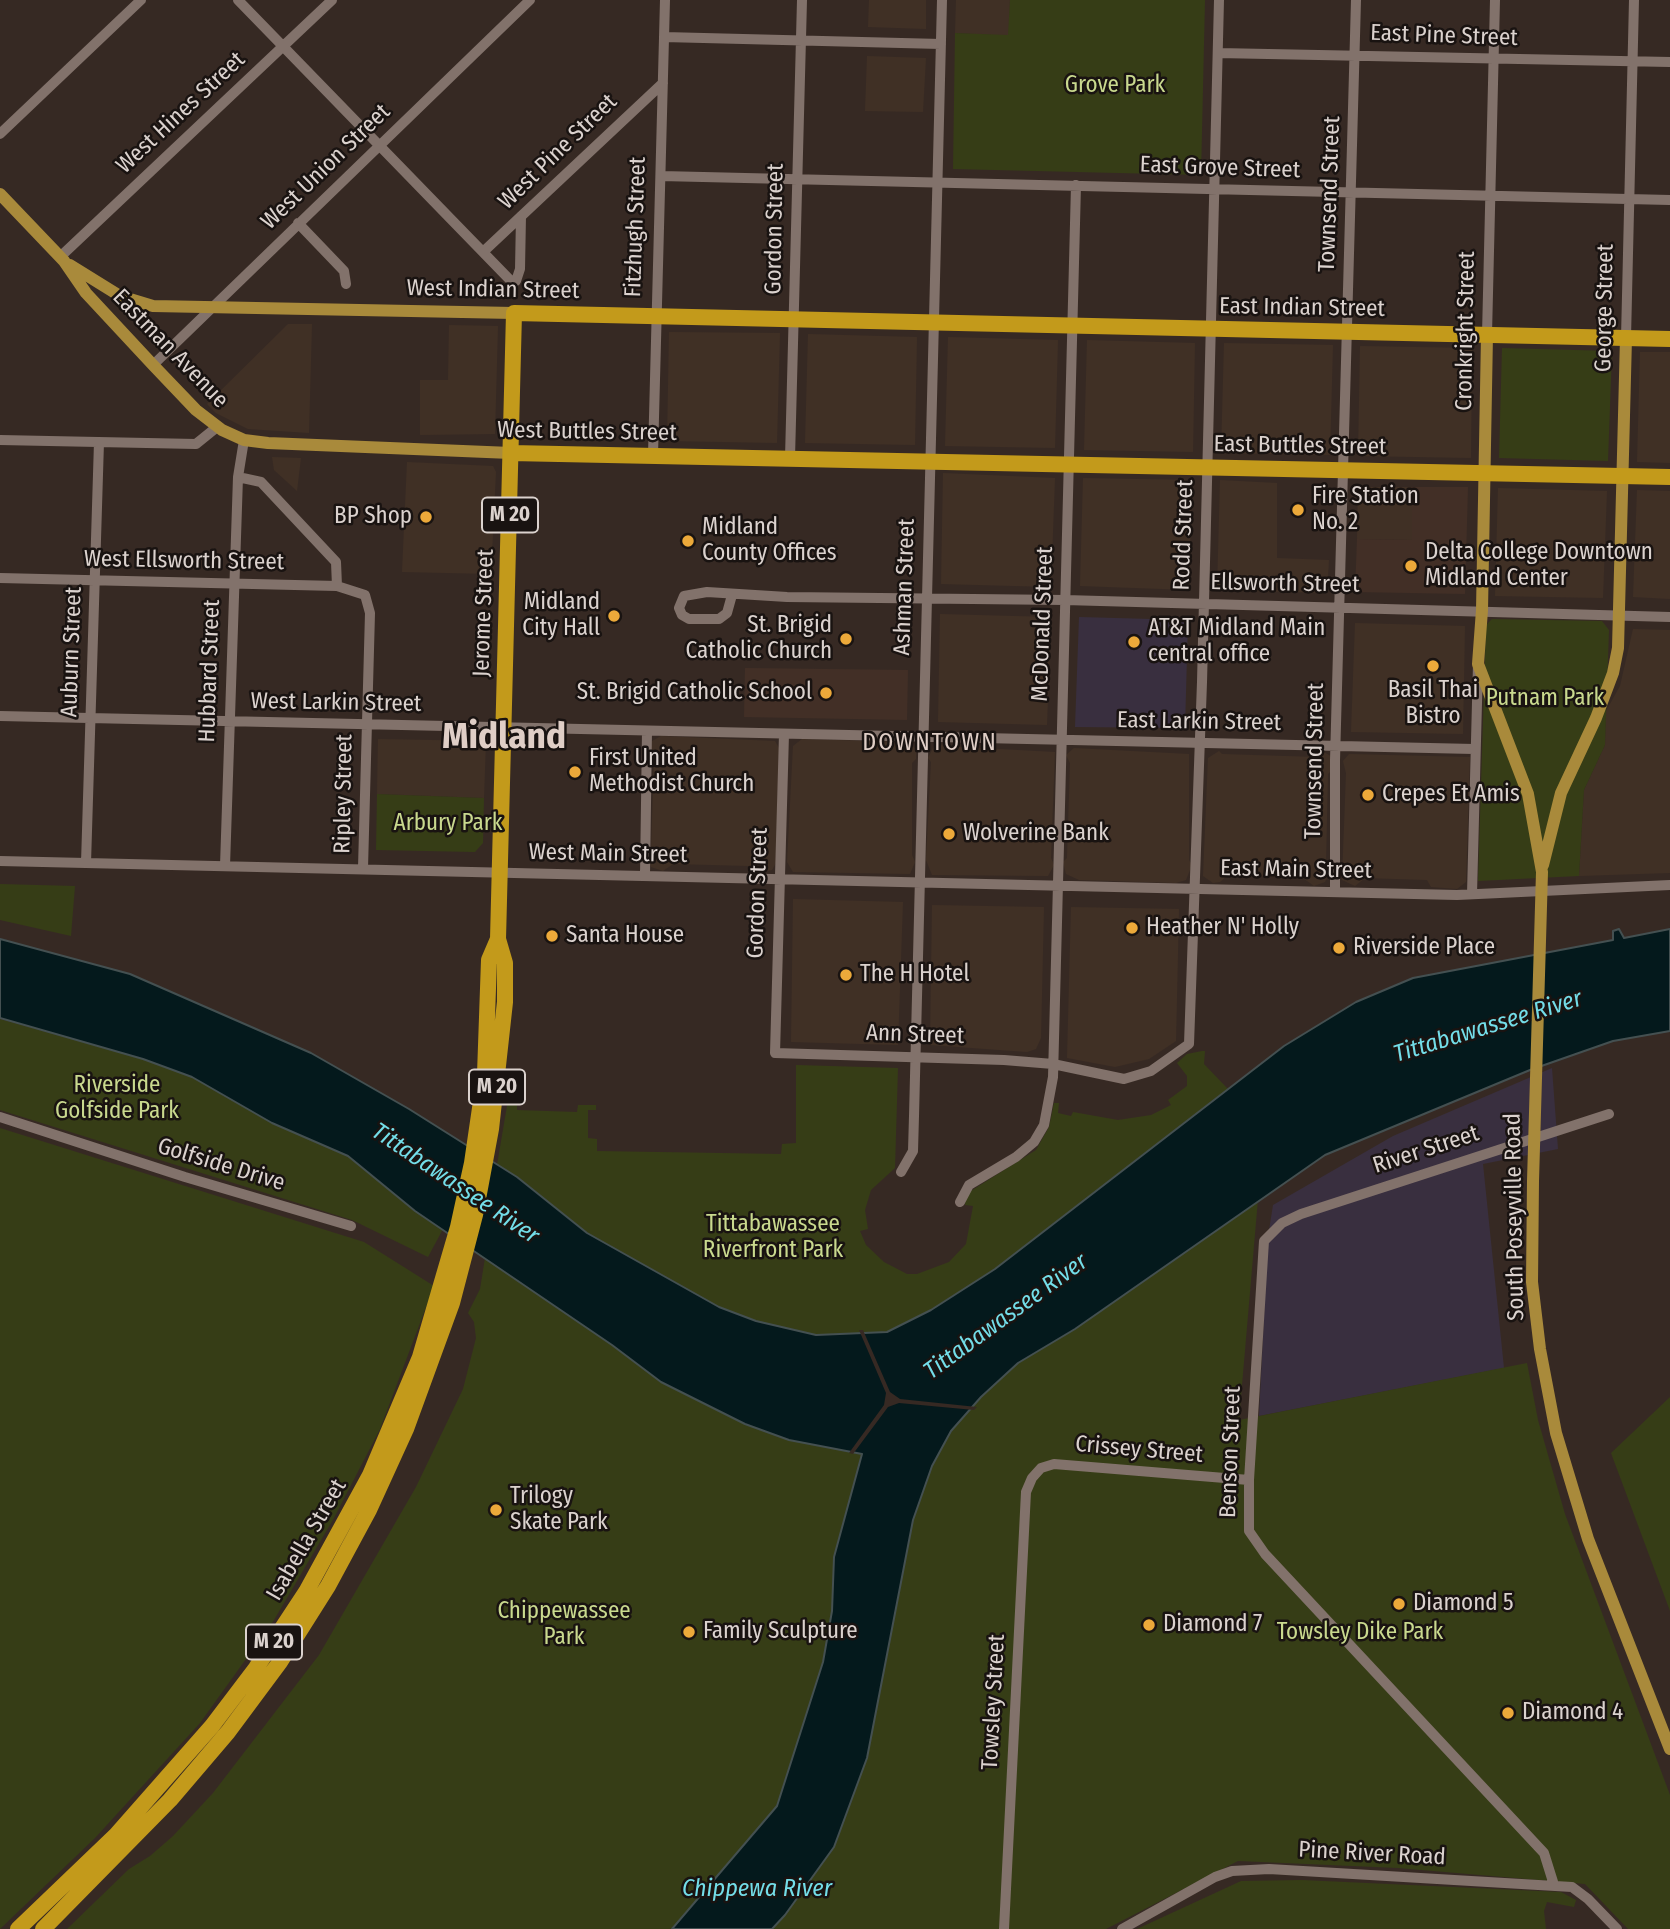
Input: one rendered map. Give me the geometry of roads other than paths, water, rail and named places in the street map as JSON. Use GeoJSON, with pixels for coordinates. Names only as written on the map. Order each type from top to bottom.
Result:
{"type":"FeatureCollection","features":[{"type":"Feature","properties":{"kind":"highway","name":"West Indian Street"},"geometry":{"type":"LineString","coordinates":[[514,313],[934,322]]}},
{"type":"Feature","properties":{"kind":"highway","name":"Jerome Street"},"geometry":{"type":"LineString","coordinates":[[501,872],[514,313]]}},
{"type":"Feature","properties":{"kind":"highway","name":"East Indian Street"},"geometry":{"type":"LineString","coordinates":[[934,322],[1670,339]]}},
{"type":"Feature","properties":{"kind":"highway","name":"West Buttles Street"},"geometry":{"type":"LineString","coordinates":[[511,453],[929,461]]}},
{"type":"Feature","properties":{"kind":"highway","name":"East Buttles Street"},"geometry":{"type":"LineString","coordinates":[[929,461],[1670,477]]}},
{"type":"Feature","properties":{"kind":"highway","name":"M 20"},"geometry":{"type":"LineString","coordinates":[[446,1299],[475,1215],[491,1129],[505,1002],[505,963],[498,939],[501,872]]}},
{"type":"Feature","properties":{"kind":"highway","name":"M 20"},"geometry":{"type":"LineString","coordinates":[[446,1299],[474,1149],[488,1044],[489,960],[498,939]]}},
{"type":"Feature","properties":{"kind":"highway","name":"Isabella Street"},"geometry":{"type":"LineString","coordinates":[[18,1929],[161,1787],[220,1717],[282,1631],[324,1562],[370,1475],[446,1299]]}},
{"type":"Feature","properties":{"kind":"highway","name":"Isabella Street"},"geometry":{"type":"LineString","coordinates":[[43,1929],[130,1844],[192,1775],[286,1653],[328,1586],[374,1499],[422,1388],[446,1299]]}},
{"type":"Feature","properties":{"kind":"main road","name":"Eastman Avenue"},"geometry":{"type":"LineString","coordinates":[[0,194],[62,259],[86,293],[153,365],[217,428],[244,440]]}},
{"type":"Feature","properties":{"kind":"main road","name":"West Indian Street"},"geometry":{"type":"LineString","coordinates":[[62,259],[95,283],[132,301],[176,308],[514,313]]}},
{"type":"Feature","properties":{"kind":"main road","name":"Cronkright Street"},"geometry":{"type":"LineString","coordinates":[[1478,664],[1482,610],[1487,335]]}},
{"type":"Feature","properties":{"kind":"main road","name":"George Street"},"geometry":{"type":"LineString","coordinates":[[1542,872],[1561,793],[1613,673],[1619,617],[1626,338]]}},
{"type":"Feature","properties":{"kind":"main road","name":"West Buttles Street"},"geometry":{"type":"LineString","coordinates":[[244,440],[511,453]]}},
{"type":"Feature","properties":{"kind":"main road"},"geometry":{"type":"LineString","coordinates":[[1478,664],[1528,794],[1542,872]]}},
{"type":"Feature","properties":{"kind":"main road","name":"South Poseyville Road"},"geometry":{"type":"LineString","coordinates":[[1542,872],[1532,1282],[1540,1349],[1556,1433],[1588,1539],[1670,1749]]}},
{"type":"Feature","properties":{"kind":"street"},"geometry":{"type":"LineString","coordinates":[[0,134],[141,0]]}},
{"type":"Feature","properties":{"kind":"street"},"geometry":{"type":"LineString","coordinates":[[238,0],[508,279],[516,281],[520,269],[521,216]]}},
{"type":"Feature","properties":{"kind":"street","name":"West Hines Street"},"geometry":{"type":"LineString","coordinates":[[62,259],[332,0]]}},
{"type":"Feature","properties":{"kind":"street","name":"West Union Street"},"geometry":{"type":"LineString","coordinates":[[153,365],[530,0]]}},
{"type":"Feature","properties":{"kind":"street","name":"Fitzhugh Street"},"geometry":{"type":"LineString","coordinates":[[653,456],[665,0]]}},
{"type":"Feature","properties":{"kind":"street","name":"Gordon Street"},"geometry":{"type":"LineString","coordinates":[[790,458],[802,0]]}},
{"type":"Feature","properties":{"kind":"street","name":"Ashman Street"},"geometry":{"type":"LineString","coordinates":[[901,1172],[913,1151],[942,0]]}},
{"type":"Feature","properties":{"kind":"street","name":"Rodd Street"},"geometry":{"type":"LineString","coordinates":[[1169,1061],[1189,1044],[1196,889],[1219,0]]}},
{"type":"Feature","properties":{"kind":"street","name":"Townsend Street"},"geometry":{"type":"LineString","coordinates":[[1335,892],[1339,606],[1356,0]]}},
{"type":"Feature","properties":{"kind":"street","name":"Cronkright Street"},"geometry":{"type":"LineString","coordinates":[[1487,335],[1495,0]]}},
{"type":"Feature","properties":{"kind":"street","name":"George Street"},"geometry":{"type":"LineString","coordinates":[[1626,338],[1634,0]]}},
{"type":"Feature","properties":{"kind":"street"},"geometry":{"type":"LineString","coordinates":[[664,37],[941,44]]}},
{"type":"Feature","properties":{"kind":"street","name":"East Pine Street"},"geometry":{"type":"LineString","coordinates":[[1218,53],[1670,62]]}},
{"type":"Feature","properties":{"kind":"street","name":"West Pine Street"},"geometry":{"type":"LineString","coordinates":[[483,252],[663,83]]}},
{"type":"Feature","properties":{"kind":"street","name":"East Grove Street"},"geometry":{"type":"LineString","coordinates":[[661,176],[1670,200]]}},
{"type":"Feature","properties":{"kind":"street","name":"McDonald Street"},"geometry":{"type":"LineString","coordinates":[[960,1202],[969,1185],[1034,1143],[1044,1125],[1053,1064],[1076,185]]}},
{"type":"Feature","properties":{"kind":"street"},"geometry":{"type":"LineString","coordinates":[[298,223],[344,271],[346,284]]}},
{"type":"Feature","properties":{"kind":"street"},"geometry":{"type":"LineString","coordinates":[[0,440],[196,444],[217,428]]}},
{"type":"Feature","properties":{"kind":"street"},"geometry":{"type":"LineString","coordinates":[[244,440],[238,477],[261,482],[336,562],[337,586]]}},
{"type":"Feature","properties":{"kind":"street","name":"Auburn Street"},"geometry":{"type":"LineString","coordinates":[[86,863],[99,442]]}},
{"type":"Feature","properties":{"kind":"street","name":"Hubbard Street"},"geometry":{"type":"LineString","coordinates":[[225,866],[238,477]]}},
{"type":"Feature","properties":{"kind":"street","name":"West Ellsworth Street"},"geometry":{"type":"LineString","coordinates":[[0,578],[337,586],[365,595]]}},
{"type":"Feature","properties":{"kind":"street","name":"Ellsworth Street"},"geometry":{"type":"LineString","coordinates":[[732,595],[727,613],[719,619],[690,619],[682,615],[679,608],[684,596],[692,592],[732,595],[1339,606],[1670,617]]}},
{"type":"Feature","properties":{"kind":"street","name":"Ripley Street"},"geometry":{"type":"LineString","coordinates":[[363,868],[370,613],[365,595]]}},
{"type":"Feature","properties":{"kind":"street"},"geometry":{"type":"LineString","coordinates":[[1472,894],[1478,664]]}},
{"type":"Feature","properties":{"kind":"street","name":"West Larkin Street"},"geometry":{"type":"LineString","coordinates":[[0,716],[922,737]]}},
{"type":"Feature","properties":{"kind":"street"},"geometry":{"type":"LineString","coordinates":[[645,875],[647,731]]}},
{"type":"Feature","properties":{"kind":"street","name":"Gordon Street"},"geometry":{"type":"LineString","coordinates":[[775,1053],[784,734]]}},
{"type":"Feature","properties":{"kind":"street","name":"East Larkin Street"},"geometry":{"type":"LineString","coordinates":[[922,737],[1474,749]]}},
{"type":"Feature","properties":{"kind":"street","name":"West Main Street"},"geometry":{"type":"LineString","coordinates":[[0,861],[920,883]]}},
{"type":"Feature","properties":{"kind":"street","name":"East Main Street"},"geometry":{"type":"LineString","coordinates":[[920,883],[1472,894],[1670,885]]}},
{"type":"Feature","properties":{"kind":"street","name":"Ann Street"},"geometry":{"type":"LineString","coordinates":[[775,1053],[914,1055],[1053,1064],[1124,1079],[1169,1061]]}},
{"type":"Feature","properties":{"kind":"street","name":"River Street"},"geometry":{"type":"LineString","coordinates":[[1264,1241],[1282,1223],[1301,1214],[1609,1114]]}},
{"type":"Feature","properties":{"kind":"street","name":"Golfside Drive"},"geometry":{"type":"LineString","coordinates":[[0,1117],[185,1177],[351,1226]]}},
{"type":"Feature","properties":{"kind":"street","name":"Benson Street"},"geometry":{"type":"LineString","coordinates":[[1264,1241],[1249,1480],[1249,1531],[1253,1541],[1535,1843],[1549,1863],[1554,1885]]}},
{"type":"Feature","properties":{"kind":"street","name":"Crissey Street"},"geometry":{"type":"LineString","coordinates":[[1032,1478],[1041,1468],[1054,1464],[1249,1480]]}},
{"type":"Feature","properties":{"kind":"street","name":"Towsley Street"},"geometry":{"type":"LineString","coordinates":[[1004,1929],[1026,1492],[1032,1478]]}},
{"type":"Feature","properties":{"kind":"street","name":"Pine River Road"},"geometry":{"type":"LineString","coordinates":[[1122,1929],[1215,1877],[1232,1871],[1269,1869],[1572,1888],[1617,1929]]}},
{"type":"Feature","properties":{"kind":"water"},"geometry":{"type":"Polygon","coordinates":[[[1619,929],[1624,938],[1670,929],[1670,1031],[1613,1041],[1530,1070],[1325,1155],[1075,1329],[1018,1363],[981,1397],[951,1431],[932,1466],[913,1520],[867,1758],[834,1847],[772,1929],[672,1929],[777,1806],[823,1662],[832,1611],[834,1557],[862,1454],[789,1440],[745,1424],[661,1382],[612,1345],[415,1211],[348,1156],[272,1123],[192,1077],[143,1059],[0,1018],[0,939],[130,974],[311,1053],[409,1109],[517,1177],[587,1233],[719,1307],[756,1321],[816,1335],[887,1332],[931,1310],[995,1269],[1284,1046],[1356,1002],[1413,978],[1613,940],[1613,931],[1619,929]]]}},
{"type":"Feature","properties":{"kind":"place","name":"Fire Station No. 2"},"geometry":{"type":"Point","coordinates":[1298,510]}},
{"type":"Feature","properties":{"kind":"place","name":"BP Shop"},"geometry":{"type":"Point","coordinates":[426,517]}},
{"type":"Feature","properties":{"kind":"place","name":"Midland County Offices"},"geometry":{"type":"Point","coordinates":[688,541]}},
{"type":"Feature","properties":{"kind":"place","name":"Delta College Downtown Midland Center"},"geometry":{"type":"Point","coordinates":[1411,566]}},
{"type":"Feature","properties":{"kind":"place","name":"Midland City Hall"},"geometry":{"type":"Point","coordinates":[614,616]}},
{"type":"Feature","properties":{"kind":"place","name":"St. Brigid Catholic Church"},"geometry":{"type":"Point","coordinates":[846,639]}},
{"type":"Feature","properties":{"kind":"place","name":"AT&T Midland Main central office"},"geometry":{"type":"Point","coordinates":[1134,642]}},
{"type":"Feature","properties":{"kind":"place","name":"Basil Thai Bistro"},"geometry":{"type":"Point","coordinates":[1433,666]}},
{"type":"Feature","properties":{"kind":"place","name":"St. Brigid Catholic School"},"geometry":{"type":"Point","coordinates":[826,693]}},
{"type":"Feature","properties":{"kind":"place","name":"First United Methodist Church"},"geometry":{"type":"Point","coordinates":[575,772]}},
{"type":"Feature","properties":{"kind":"place","name":"Crepes Et Amis"},"geometry":{"type":"Point","coordinates":[1368,795]}},
{"type":"Feature","properties":{"kind":"place","name":"Wolverine Bank"},"geometry":{"type":"Point","coordinates":[949,834]}},
{"type":"Feature","properties":{"kind":"place","name":"Heather N' Holly"},"geometry":{"type":"Point","coordinates":[1132,928]}},
{"type":"Feature","properties":{"kind":"place","name":"Santa House"},"geometry":{"type":"Point","coordinates":[552,936]}},
{"type":"Feature","properties":{"kind":"place","name":"Riverside Place"},"geometry":{"type":"Point","coordinates":[1339,948]}},
{"type":"Feature","properties":{"kind":"place","name":"The H Hotel"},"geometry":{"type":"Point","coordinates":[846,975]}},
{"type":"Feature","properties":{"kind":"place","name":"Trilogy Skate Park"},"geometry":{"type":"Point","coordinates":[496,1510]}},
{"type":"Feature","properties":{"kind":"place","name":"Diamond 5"},"geometry":{"type":"Point","coordinates":[1399,1604]}},
{"type":"Feature","properties":{"kind":"place","name":"Diamond 7"},"geometry":{"type":"Point","coordinates":[1149,1625]}},
{"type":"Feature","properties":{"kind":"place","name":"Family Sculpture"},"geometry":{"type":"Point","coordinates":[689,1632]}},
{"type":"Feature","properties":{"kind":"place","name":"Diamond 4"},"geometry":{"type":"Point","coordinates":[1508,1713]}},
{"type":"Feature","properties":{"kind":"district","name":"Midland"},"geometry":{"type":"Point","coordinates":[504,738]}},
{"type":"Feature","properties":{"kind":"district","name":"DOWNTOWN"},"geometry":{"type":"Point","coordinates":[930,743]}},
{"type":"Feature","properties":{"kind":"park label","name":"Grove Park"},"geometry":{"type":"Point","coordinates":[1115,86]}},
{"type":"Feature","properties":{"kind":"park label","name":"Putnam Park"},"geometry":{"type":"Point","coordinates":[1545,699]}},
{"type":"Feature","properties":{"kind":"park label","name":"Arbury Park"},"geometry":{"type":"Point","coordinates":[448,824]}},
{"type":"Feature","properties":{"kind":"park label","name":"Riverside Golfside Park"},"geometry":{"type":"Point","coordinates":[117,1099]}},
{"type":"Feature","properties":{"kind":"park label","name":"Tittabawassee Riverfront Park"},"geometry":{"type":"Point","coordinates":[773,1238]}},
{"type":"Feature","properties":{"kind":"park label","name":"Chippewassee Park"},"geometry":{"type":"Point","coordinates":[564,1625]}},
{"type":"Feature","properties":{"kind":"park label","name":"Towsley Dike Park"},"geometry":{"type":"Point","coordinates":[1360,1633]}},
{"type":"Feature","properties":{"kind":"water label","name":"Tittabawassee River"},"geometry":{"type":"Point","coordinates":[1488,1027]}},
{"type":"Feature","properties":{"kind":"water label","name":"Tittabawassee River"},"geometry":{"type":"Point","coordinates":[455,1184]}},
{"type":"Feature","properties":{"kind":"water label","name":"Tittabawassee River"},"geometry":{"type":"Point","coordinates":[1006,1317]}},
{"type":"Feature","properties":{"kind":"water label","name":"Chippewa River"},"geometry":{"type":"Point","coordinates":[757,1889]}}]}
